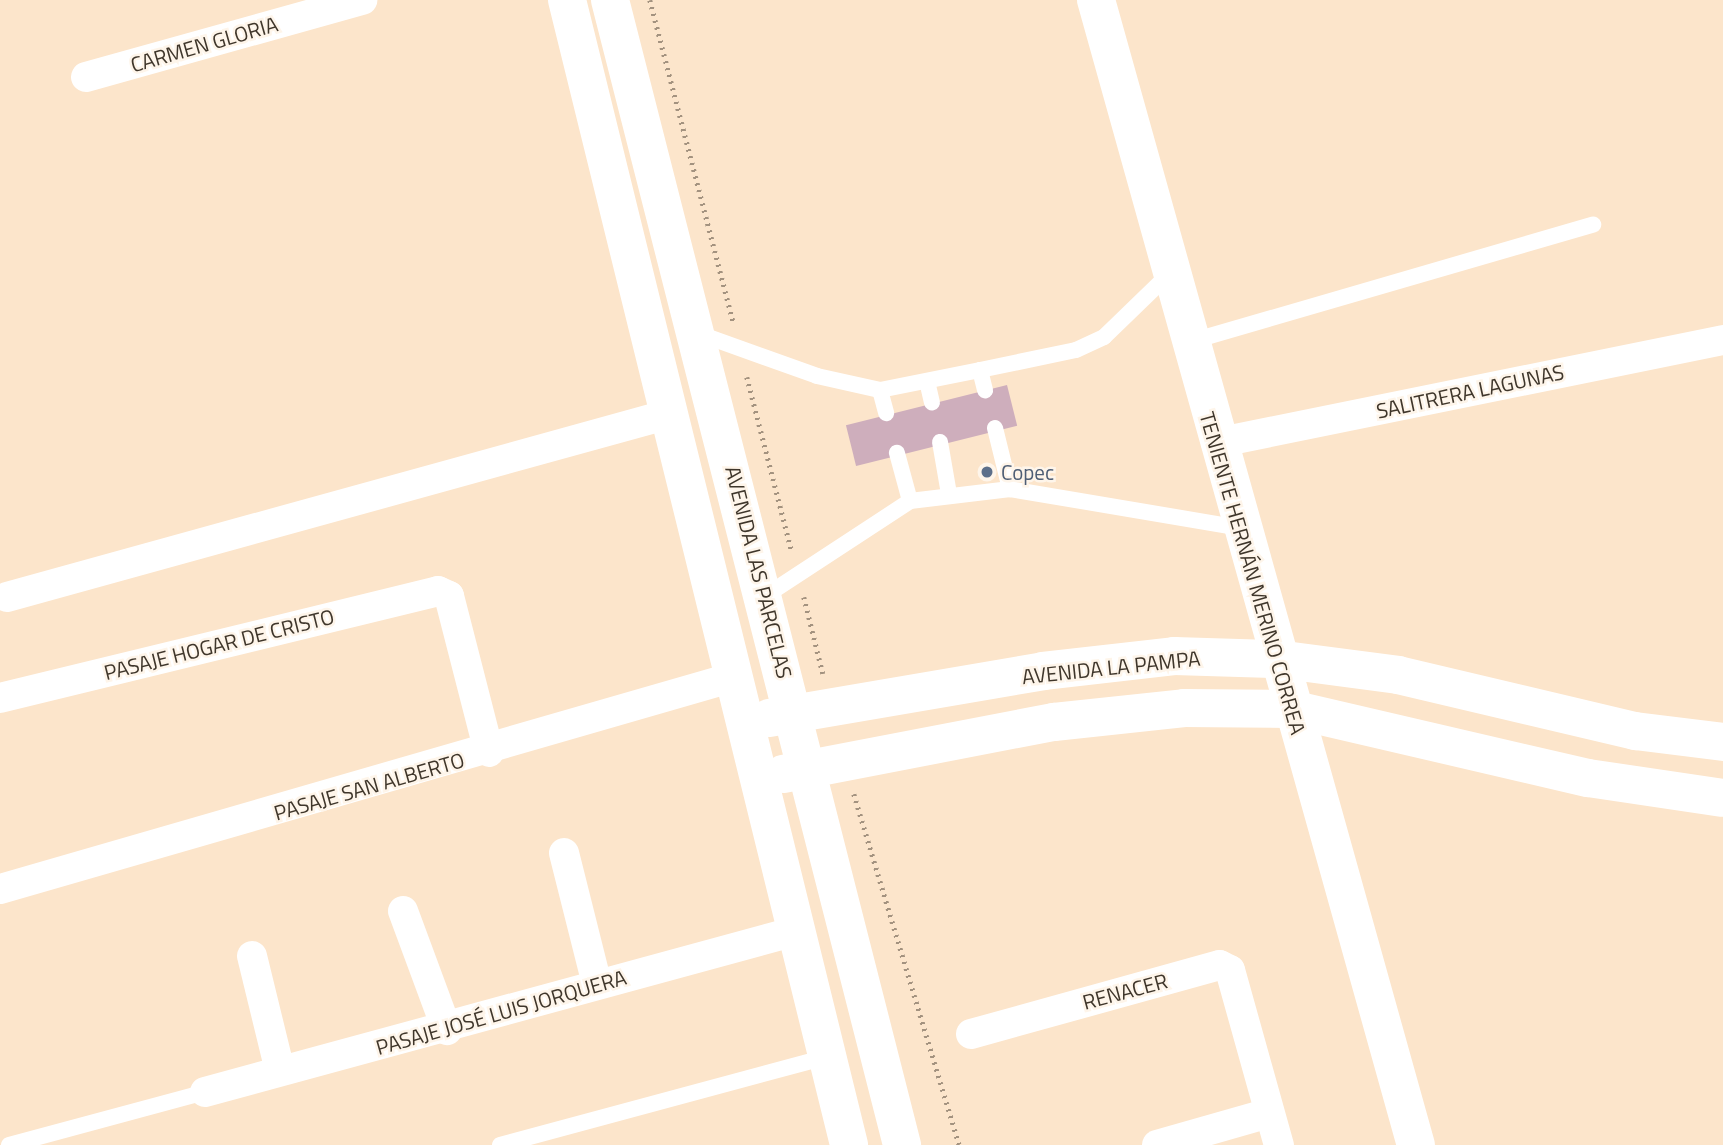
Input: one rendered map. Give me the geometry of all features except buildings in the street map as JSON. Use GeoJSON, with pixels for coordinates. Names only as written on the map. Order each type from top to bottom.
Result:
{"type":"FeatureCollection","features":[{"type":"Feature","properties":{"kind":"street","name":"CARMEN GLORIA"},"geometry":{"type":"LineString","coordinates":[[86,77],[362,0]]}},
{"type":"Feature","properties":{"kind":"street"},"geometry":{"type":"LineString","coordinates":[[567,0],[737,676],[849,1145]]}},
{"type":"Feature","properties":{"kind":"street","name":"AVENIDA LAS PARCELAS"},"geometry":{"type":"LineString","coordinates":[[610,0],[700,334],[902,1145]]}},
{"type":"Feature","properties":{"kind":"street","name":"TENIENTE HERNÁN MERINO CORREA"},"geometry":{"type":"LineString","coordinates":[[1096,0],[1216,443],[1416,1145]]}},
{"type":"Feature","properties":{"kind":"street","name":"SALITRERA LAGUNAS"},"geometry":{"type":"LineString","coordinates":[[1216,443],[1723,340]]}},
{"type":"Feature","properties":{"kind":"street"},"geometry":{"type":"LineString","coordinates":[[7,597],[670,414]]}},
{"type":"Feature","properties":{"kind":"street","name":"PASAJE HOGAR DE CRISTO"},"geometry":{"type":"LineString","coordinates":[[0,698],[438,591],[449,596],[489,752]]}},
{"type":"Feature","properties":{"kind":"street","name":"AVENIDA LA PAMPA"},"geometry":{"type":"LineString","coordinates":[[748,723],[794,712],[1174,656],[1277,659],[1398,675],[1635,731],[1723,742]]}},
{"type":"Feature","properties":{"kind":"street","name":"PASAJE SAN ALBERTO"},"geometry":{"type":"LineString","coordinates":[[0,889],[489,752],[737,676]]}},
{"type":"Feature","properties":{"kind":"street"},"geometry":{"type":"LineString","coordinates":[[761,779],[1054,722],[1184,708],[1291,709],[1588,778],[1723,798]]}},
{"type":"Feature","properties":{"kind":"street"},"geometry":{"type":"LineString","coordinates":[[564,853],[597,984]]}},
{"type":"Feature","properties":{"kind":"street"},"geometry":{"type":"LineString","coordinates":[[403,911],[447,1030]]}},
{"type":"Feature","properties":{"kind":"street","name":"PASAJE JOSÉ LUIS JORQUERA"},"geometry":{"type":"LineString","coordinates":[[205,1092],[447,1030],[597,984],[796,931]]}},
{"type":"Feature","properties":{"kind":"street"},"geometry":{"type":"LineString","coordinates":[[253,956],[280,1071]]}},
{"type":"Feature","properties":{"kind":"street","name":"RENACER"},"geometry":{"type":"LineString","coordinates":[[971,1034],[1220,965],[1230,970],[1269,1113]]}},
{"type":"Feature","properties":{"kind":"street"},"geometry":{"type":"LineString","coordinates":[[1157,1145],[1269,1113],[1279,1145]]}},
{"type":"Feature","properties":{"kind":"lane"},"geometry":{"type":"LineString","coordinates":[[1189,342],[1593,225]]}},
{"type":"Feature","properties":{"kind":"lane"},"geometry":{"type":"LineString","coordinates":[[700,334],[817,376],[880,390],[1076,350],[1104,337],[1170,273]]}},
{"type":"Feature","properties":{"kind":"lane"},"geometry":{"type":"LineString","coordinates":[[980,370],[985,390]]}},
{"type":"Feature","properties":{"kind":"lane"},"geometry":{"type":"LineString","coordinates":[[927,381],[933,402]]}},
{"type":"Feature","properties":{"kind":"lane"},"geometry":{"type":"LineString","coordinates":[[880,390],[886,413]]}},
{"type":"Feature","properties":{"kind":"lane"},"geometry":{"type":"LineString","coordinates":[[995,428],[1010,489]]}},
{"type":"Feature","properties":{"kind":"lane"},"geometry":{"type":"LineString","coordinates":[[940,442],[949,494]]}},
{"type":"Feature","properties":{"kind":"lane"},"geometry":{"type":"LineString","coordinates":[[897,453],[910,502]]}},
{"type":"Feature","properties":{"kind":"lane"},"geometry":{"type":"LineString","coordinates":[[765,596],[910,502],[949,494],[1010,489],[1240,528]]}},
{"type":"Feature","properties":{"kind":"lane"},"geometry":{"type":"LineString","coordinates":[[500,1145],[827,1057]]}},
{"type":"Feature","properties":{"kind":"lane"},"geometry":{"type":"LineString","coordinates":[[9,1145],[205,1092]]}},
{"type":"Feature","properties":{"kind":"place","name":"Copec"},"geometry":{"type":"Point","coordinates":[987,472]}}]}
